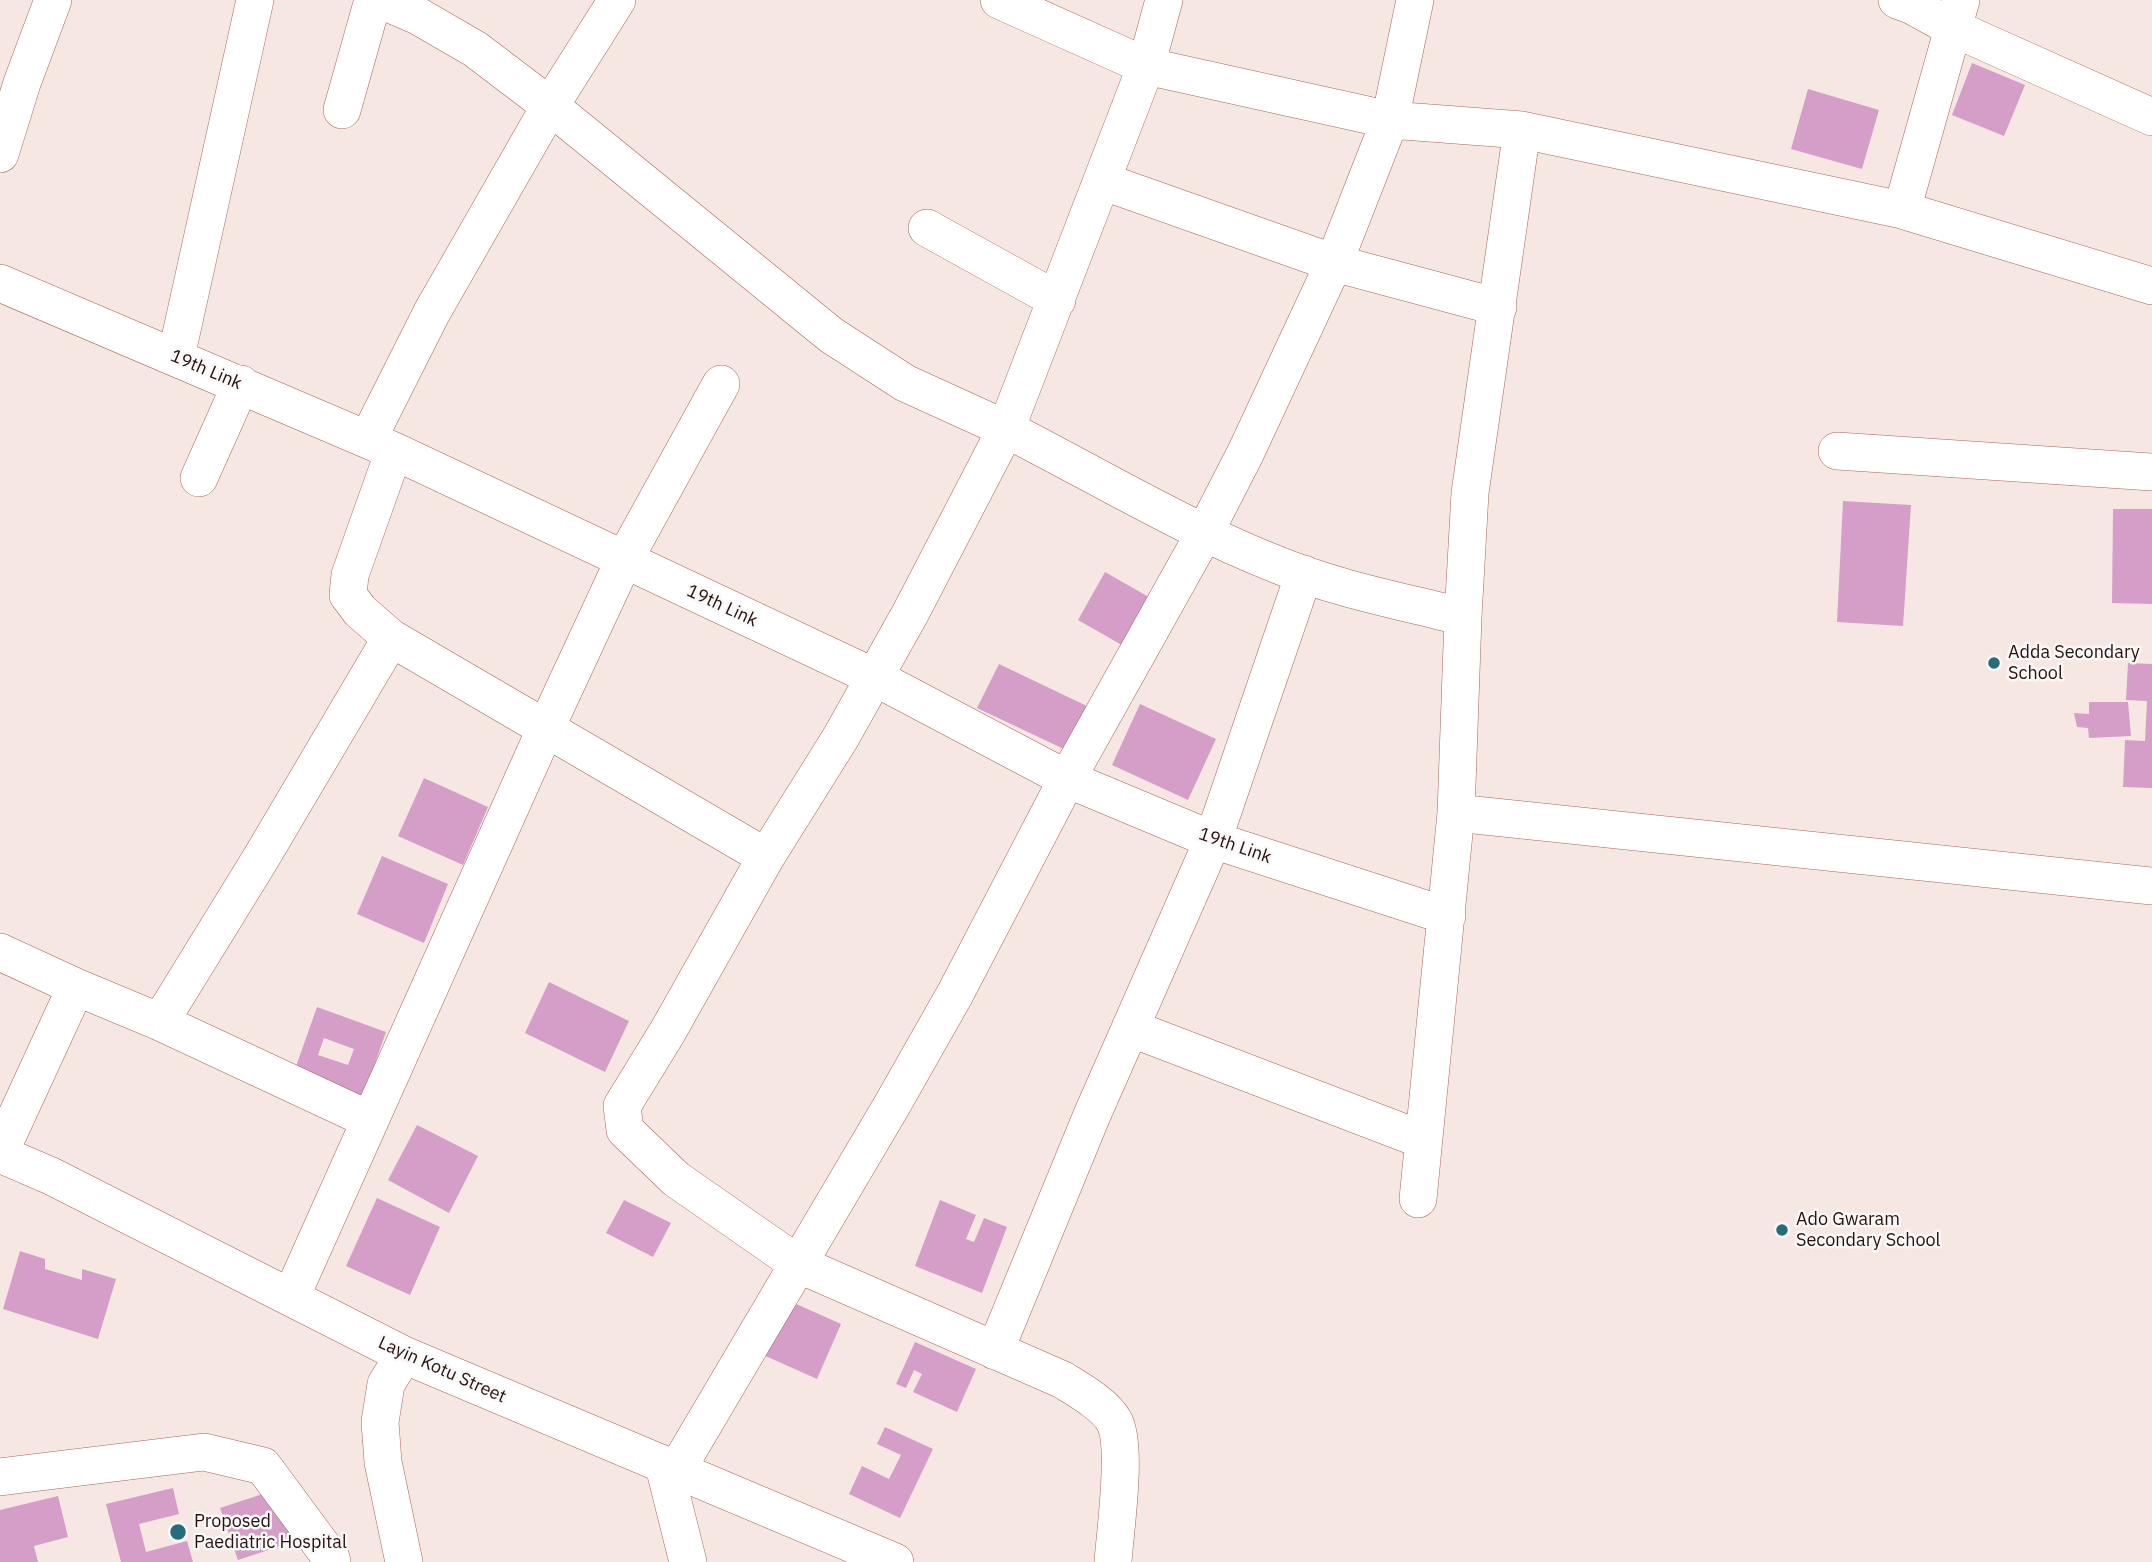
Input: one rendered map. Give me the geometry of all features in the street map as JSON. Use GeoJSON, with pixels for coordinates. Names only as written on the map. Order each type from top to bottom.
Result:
{"type":"FeatureCollection","features":[{"type":"Feature","properties":{"kind":"street"},"geometry":{"type":"LineString","coordinates":[[0,154],[22,83],[53,0]]}},
{"type":"Feature","properties":{"kind":"street"},"geometry":{"type":"LineString","coordinates":[[176,357],[255,0]]}},
{"type":"Feature","properties":{"kind":"street"},"geometry":{"type":"LineString","coordinates":[[342,110],[373,0]]}},
{"type":"Feature","properties":{"kind":"street"},"geometry":{"type":"LineString","coordinates":[[381,0],[418,16],[475,50],[550,106],[831,335],[905,383],[1006,429],[1205,532],[1279,566],[1330,583],[1463,617]]}},
{"type":"Feature","properties":{"kind":"street"},"geometry":{"type":"LineString","coordinates":[[617,0],[550,106],[432,312],[381,445],[350,575],[348,595],[360,611],[391,638],[766,857]]}},
{"type":"Feature","properties":{"kind":"street"},"geometry":{"type":"LineString","coordinates":[[999,0],[1146,66],[1390,120],[1522,130],[1902,210],[2152,286]]}},
{"type":"Feature","properties":{"kind":"street"},"geometry":{"type":"LineString","coordinates":[[1113,1562],[1120,1447],[1114,1421],[1087,1394],[1063,1380],[799,1264],[676,1179],[625,1130],[622,1105],[668,1031],[766,857],[841,737],[911,612],[1006,429],[1146,66],[1164,0]]}},
{"type":"Feature","properties":{"kind":"street"},"geometry":{"type":"LineString","coordinates":[[688,1562],[670,1468],[799,1264],[955,994],[1067,779],[1205,532],[1246,452],[1334,264],[1390,120],[1415,0]]}},
{"type":"Feature","properties":{"kind":"street"},"geometry":{"type":"LineString","coordinates":[[1897,0],[1956,14],[2152,117]]}},
{"type":"Feature","properties":{"kind":"street"},"geometry":{"type":"LineString","coordinates":[[1902,210],[1956,14]]}},
{"type":"Feature","properties":{"kind":"street"},"geometry":{"type":"LineString","coordinates":[[1418,1199],[1456,813],[1470,493],[1522,130]]}},
{"type":"Feature","properties":{"kind":"street"},"geometry":{"type":"LineString","coordinates":[[1102,181],[1334,264],[1497,307]]}},
{"type":"Feature","properties":{"kind":"street"},"geometry":{"type":"LineString","coordinates":[[927,228],[1057,300]]}},
{"type":"Feature","properties":{"kind":"street","name":"19th Link"},"geometry":{"type":"LineString","coordinates":[[0,284],[381,445],[874,677],[1067,779],[1213,840],[1447,915]]}},
{"type":"Feature","properties":{"kind":"street"},"geometry":{"type":"LineString","coordinates":[[199,478],[241,384]]}},
{"type":"Feature","properties":{"kind":"street"},"geometry":{"type":"LineString","coordinates":[[291,1297],[624,560],[721,384]]}},
{"type":"Feature","properties":{"kind":"street"},"geometry":{"type":"LineString","coordinates":[[1837,451],[2152,472]]}},
{"type":"Feature","properties":{"kind":"street"},"geometry":{"type":"LineString","coordinates":[[995,1350],[1130,1028],[1213,840],[1304,574]]}},
{"type":"Feature","properties":{"kind":"street"},"geometry":{"type":"LineString","coordinates":[[160,1022],[391,638]]}},
{"type":"Feature","properties":{"kind":"street"},"geometry":{"type":"LineString","coordinates":[[1456,813],[2152,886]]}},
{"type":"Feature","properties":{"kind":"street"},"geometry":{"type":"LineString","coordinates":[[0,952],[160,1022],[370,1120]]}},
{"type":"Feature","properties":{"kind":"street"},"geometry":{"type":"LineString","coordinates":[[0,1153],[76,987]]}},
{"type":"Feature","properties":{"kind":"street"},"geometry":{"type":"LineString","coordinates":[[1130,1028],[1423,1140]]}},
{"type":"Feature","properties":{"kind":"street","name":"Layin Kotu Street"},"geometry":{"type":"LineString","coordinates":[[0,1153],[51,1176],[404,1355],[895,1562]]}},
{"type":"Feature","properties":{"kind":"street"},"geometry":{"type":"LineString","coordinates":[[404,1355],[386,1384],[380,1422],[383,1462],[404,1562]]}},
{"type":"Feature","properties":{"kind":"street"},"geometry":{"type":"LineString","coordinates":[[0,1477],[204,1452],[263,1466],[332,1562]]}},
{"type":"Feature","properties":{"kind":"building"},"geometry":{"type":"Polygon","coordinates":[[[1972,63],[2025,85],[2004,136],[1952,115],[1972,63]]]}},
{"type":"Feature","properties":{"kind":"building"},"geometry":{"type":"Polygon","coordinates":[[[1808,89],[1879,110],[1862,169],[1791,149],[1808,89]]]}},
{"type":"Feature","properties":{"kind":"building"},"geometry":{"type":"Polygon","coordinates":[[[1843,501],[1911,505],[1903,626],[1837,622],[1843,501]]]}},
{"type":"Feature","properties":{"kind":"building"},"geometry":{"type":"Polygon","coordinates":[[[2113,509],[2152,509],[2152,604],[2112,603],[2113,509]]]}},
{"type":"Feature","properties":{"kind":"building"},"geometry":{"type":"Polygon","coordinates":[[[1105,572],[1154,600],[1127,648],[1078,620],[1105,572]]]}},
{"type":"Feature","properties":{"kind":"building"},"geometry":{"type":"Polygon","coordinates":[[[2128,663],[2152,664],[2152,788],[2123,787],[2125,740],[2145,741],[2147,701],[2126,700],[2128,663]]]}},
{"type":"Feature","properties":{"kind":"building"},"geometry":{"type":"Polygon","coordinates":[[[999,664],[1089,707],[1068,751],[977,708],[999,664]]]}},
{"type":"Feature","properties":{"kind":"building"},"geometry":{"type":"Polygon","coordinates":[[[2089,702],[2128,702],[2131,736],[2089,738],[2088,728],[2077,727],[2074,713],[2089,714],[2089,702]]]}},
{"type":"Feature","properties":{"kind":"building"},"geometry":{"type":"Polygon","coordinates":[[[1140,704],[1216,739],[1188,800],[1112,765],[1140,704]]]}},
{"type":"Feature","properties":{"kind":"building"},"geometry":{"type":"Polygon","coordinates":[[[424,778],[488,807],[463,865],[398,836],[424,778]]]}},
{"type":"Feature","properties":{"kind":"building"},"geometry":{"type":"Polygon","coordinates":[[[382,856],[448,884],[424,943],[357,914],[382,856]]]}},
{"type":"Feature","properties":{"kind":"building"},"geometry":{"type":"Polygon","coordinates":[[[549,982],[629,1021],[605,1072],[525,1033],[549,982]]]}},
{"type":"Feature","properties":{"kind":"building"},"geometry":{"type":"Polygon","coordinates":[[[317,1007],[386,1032],[363,1097],[294,1072],[317,1007]],[[324,1038],[318,1055],[348,1065],[354,1049],[324,1038]]]}},
{"type":"Feature","properties":{"kind":"building"},"geometry":{"type":"Polygon","coordinates":[[[417,1125],[478,1156],[449,1213],[388,1180],[417,1125]]]}},
{"type":"Feature","properties":{"kind":"building"},"geometry":{"type":"Polygon","coordinates":[[[377,1198],[440,1227],[410,1295],[346,1266],[377,1198]]]}},
{"type":"Feature","properties":{"kind":"building"},"geometry":{"type":"Polygon","coordinates":[[[624,1200],[671,1223],[653,1257],[606,1233],[624,1200]]]}},
{"type":"Feature","properties":{"kind":"building"},"geometry":{"type":"Polygon","coordinates":[[[940,1200],[976,1215],[966,1239],[974,1242],[984,1218],[1007,1227],[982,1293],[915,1266],[940,1200]]]}},
{"type":"Feature","properties":{"kind":"building"},"geometry":{"type":"Polygon","coordinates":[[[20,1251],[45,1259],[45,1269],[82,1280],[82,1269],[116,1279],[98,1339],[3,1309],[20,1251]]]}},
{"type":"Feature","properties":{"kind":"building"},"geometry":{"type":"Polygon","coordinates":[[[785,1299],[841,1324],[817,1379],[761,1354],[785,1299]]]}},
{"type":"Feature","properties":{"kind":"building"},"geometry":{"type":"Polygon","coordinates":[[[915,1342],[976,1369],[957,1412],[913,1392],[922,1374],[914,1370],[906,1388],[896,1384],[915,1342]]]}},
{"type":"Feature","properties":{"kind":"building"},"geometry":{"type":"Polygon","coordinates":[[[885,1427],[933,1449],[900,1518],[849,1494],[862,1466],[889,1479],[901,1455],[877,1444],[885,1427]]]}},
{"type":"Feature","properties":{"kind":"building"},"geometry":{"type":"Polygon","coordinates":[[[173,1488],[179,1514],[139,1524],[146,1552],[187,1541],[193,1562],[121,1562],[106,1504],[173,1488]]]}},
{"type":"Feature","properties":{"kind":"building"},"geometry":{"type":"Polygon","coordinates":[[[275,1490],[293,1542],[238,1560],[220,1508],[275,1490]]]}},
{"type":"Feature","properties":{"kind":"building"},"geometry":{"type":"Polygon","coordinates":[[[58,1496],[68,1537],[34,1546],[38,1562],[0,1562],[0,1510],[58,1496]]]}},
{"type":"Feature","properties":{"kind":"place","name":"Adda Secondary School"},"geometry":{"type":"Point","coordinates":[1994,663]}},
{"type":"Feature","properties":{"kind":"place","name":"Ado Gwaram Secondary School"},"geometry":{"type":"Point","coordinates":[1782,1230]}},
{"type":"Feature","properties":{"kind":"place","name":"Proposed Paediatric Hospital"},"geometry":{"type":"Point","coordinates":[178,1532]}}]}
